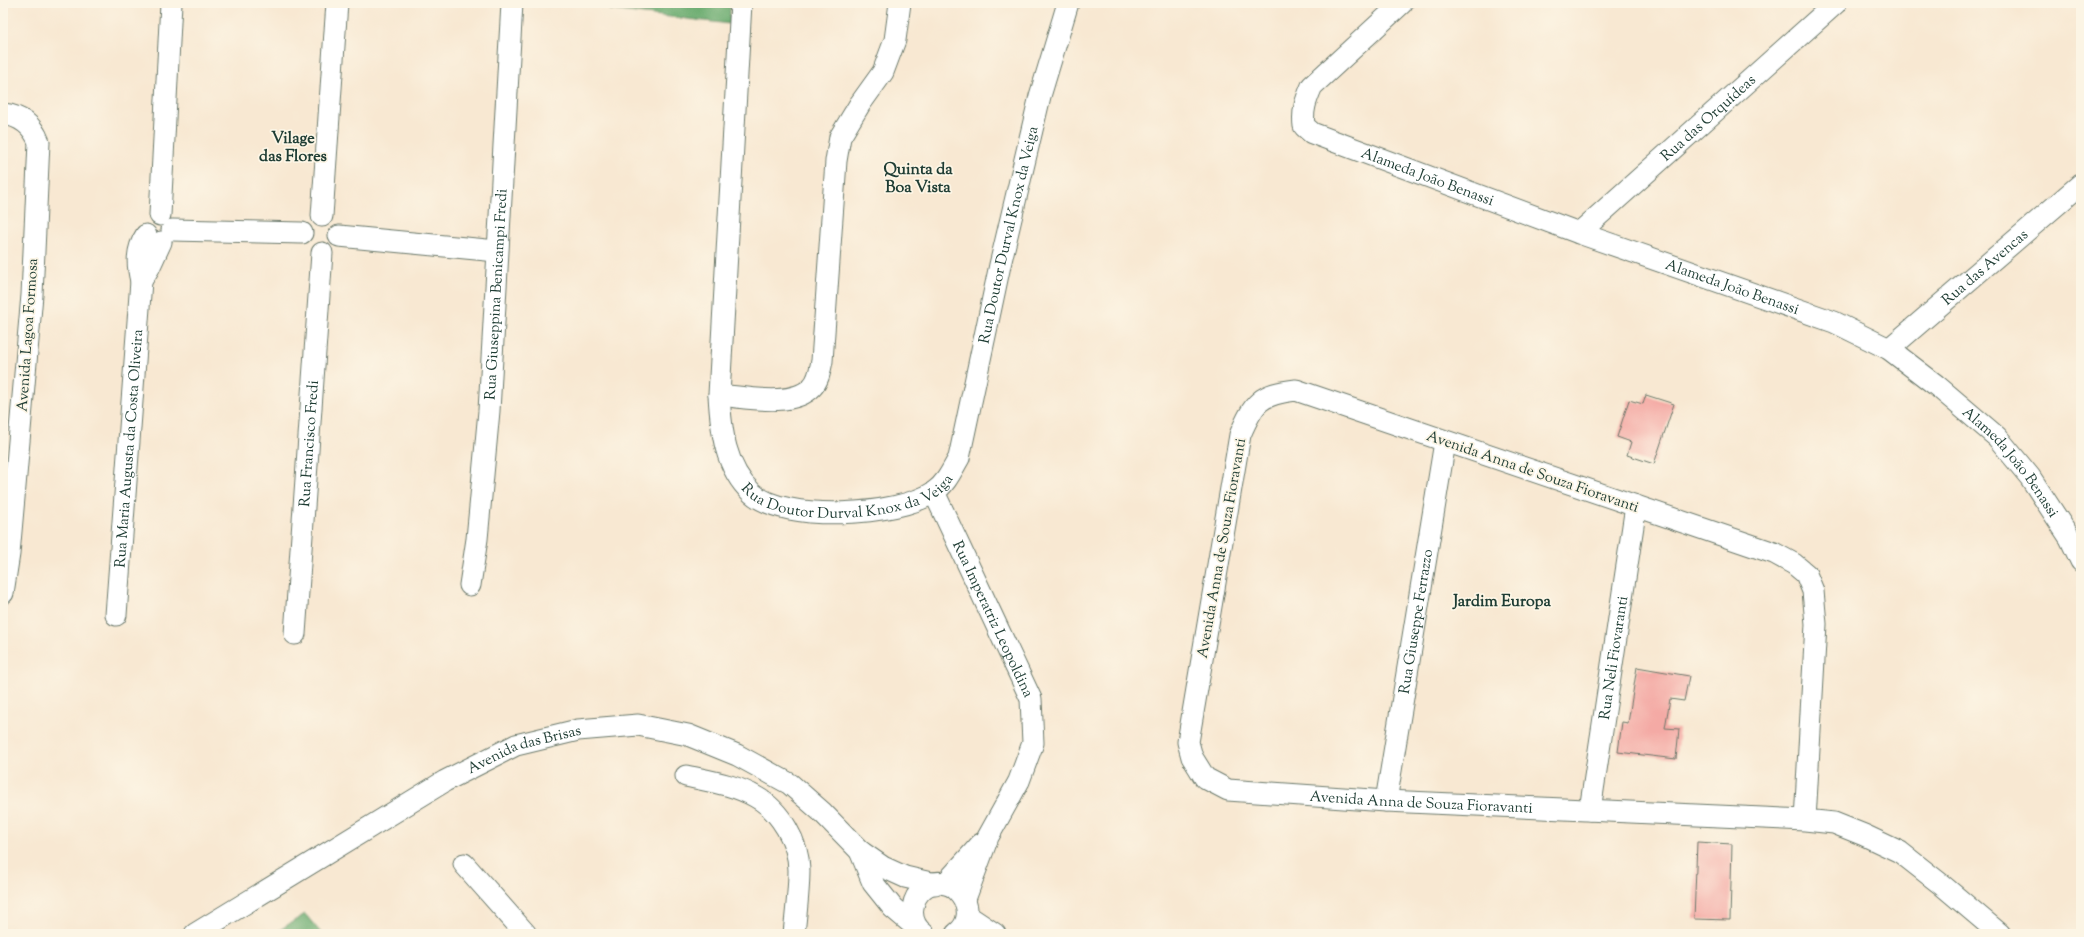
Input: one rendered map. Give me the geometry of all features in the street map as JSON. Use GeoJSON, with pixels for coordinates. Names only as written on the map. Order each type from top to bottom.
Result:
{"type":"FeatureCollection","features":[{"type":"Feature","properties":{"kind":"street","name":"Rua Maria Augusta da Costa Oliveira"},"geometry":{"type":"LineString","coordinates":[[116,615],[141,281],[138,268],[138,256],[140,246],[160,230],[171,3]]}},
{"type":"Feature","properties":{"kind":"street"},"geometry":{"type":"LineString","coordinates":[[322,216],[337,3]]}},
{"type":"Feature","properties":{"kind":"street","name":"Rua Giuseppina Benicampi Fredi"},"geometry":{"type":"LineString","coordinates":[[470,585],[477,539],[489,411],[512,3]]}},
{"type":"Feature","properties":{"kind":"street","name":"Rua Doutor Durval Knox da Veiga"},"geometry":{"type":"LineString","coordinates":[[741,3],[719,395],[721,430],[728,456],[739,478],[753,494],[791,510],[857,513],[892,508],[918,500],[934,492],[945,482],[959,458],[1000,265],[1040,96],[1068,3]]}},
{"type":"Feature","properties":{"kind":"street"},"geometry":{"type":"LineString","coordinates":[[719,395],[791,399],[804,395],[813,386],[819,374],[822,361],[836,161],[840,137],[856,109],[883,72],[895,40],[900,3]]}},
{"type":"Feature","properties":{"kind":"street","name":"Alameda João Benassi"},"geometry":{"type":"LineString","coordinates":[[1402,3],[1312,86],[1304,103],[1302,115],[1304,126],[1312,133],[1579,233],[1834,322],[1889,349],[1936,385],[1997,437],[2030,477],[2070,538],[2081,561]]}},
{"type":"Feature","properties":{"kind":"street","name":"Rua das Orquídeas"},"geometry":{"type":"LineString","coordinates":[[1579,233],[1836,3]]}},
{"type":"Feature","properties":{"kind":"street","name":"Avenida Lagoa Formosa"},"geometry":{"type":"LineString","coordinates":[[3,593],[9,554],[32,295],[39,142],[34,130],[21,119],[6,114]]}},
{"type":"Feature","properties":{"kind":"street","name":"Rua das Avencas"},"geometry":{"type":"LineString","coordinates":[[1889,349],[2081,184]]}},
{"type":"Feature","properties":{"kind":"street"},"geometry":{"type":"LineString","coordinates":[[322,216],[334,222],[340,236],[332,250],[322,253],[311,251],[307,247],[304,243],[302,233],[306,223],[310,219],[322,216]]}},
{"type":"Feature","properties":{"kind":"street"},"geometry":{"type":"LineString","coordinates":[[160,230],[302,233]]}},
{"type":"Feature","properties":{"kind":"street"},"geometry":{"type":"LineString","coordinates":[[340,236],[497,251]]}},
{"type":"Feature","properties":{"kind":"street","name":"Rua Francisco Fredi"},"geometry":{"type":"LineString","coordinates":[[295,634],[322,253]]}},
{"type":"Feature","properties":{"kind":"street","name":"Avenida Anna de Souza Fioravanti"},"geometry":{"type":"LineString","coordinates":[[1805,820],[1816,624],[1813,591],[1806,574],[1794,564],[1774,553],[1296,390],[1275,393],[1260,401],[1250,412],[1240,435],[1188,742],[1192,757],[1205,778],[1228,790],[1386,800],[1805,820],[1834,823],[1900,852],[2000,934]]}},
{"type":"Feature","properties":{"kind":"street","name":"Rua Giuseppe Ferrazzo"},"geometry":{"type":"LineString","coordinates":[[1386,800],[1445,442]]}},
{"type":"Feature","properties":{"kind":"street","name":"Rua Imperatriz Leopoldina"},"geometry":{"type":"LineString","coordinates":[[934,492],[1031,699],[1033,743],[1019,781],[988,837],[966,908],[965,925],[956,934]]}},
{"type":"Feature","properties":{"kind":"street","name":"Rua Neli Fiovaranti"},"geometry":{"type":"LineString","coordinates":[[1590,810],[1636,506]]}},
{"type":"Feature","properties":{"kind":"street","name":"Avenida das Brisas"},"geometry":{"type":"LineString","coordinates":[[195,934],[445,781],[516,745],[578,730],[638,725],[688,735],[737,755],[790,784],[823,813],[860,851],[883,867],[905,877],[940,884],[960,892],[966,908]]}},
{"type":"Feature","properties":{"kind":"street"},"geometry":{"type":"LineString","coordinates":[[686,776],[732,787],[756,797],[778,816],[793,841],[799,869],[794,934]]}},
{"type":"Feature","properties":{"kind":"street","name":"Rua Imperatriz Leopoldina"},"geometry":{"type":"LineString","coordinates":[[922,932],[914,922],[912,912],[913,903],[918,894],[925,887],[940,884],[988,837]]}},
{"type":"Feature","properties":{"kind":"street","name":"Avenida das Brisas"},"geometry":{"type":"LineString","coordinates":[[860,851],[873,883],[894,908],[922,932]]}},
{"type":"Feature","properties":{"kind":"street"},"geometry":{"type":"LineString","coordinates":[[464,864],[526,934]]}},
{"type":"Feature","properties":{"kind":"street"},"geometry":{"type":"LineString","coordinates":[[966,908],[995,934]]}},
{"type":"Feature","properties":{"kind":"green space"},"geometry":{"type":"Polygon","coordinates":[[[611,3],[730,3],[730,24],[610,10],[611,3]]]}},
{"type":"Feature","properties":{"kind":"green space"},"geometry":{"type":"Polygon","coordinates":[[[305,914],[322,934],[273,934],[305,914]]]}},
{"type":"Feature","properties":{"kind":"building"},"geometry":{"type":"Polygon","coordinates":[[[1646,395],[1674,404],[1654,464],[1627,455],[1631,442],[1617,437],[1629,400],[1643,404],[1646,395]]]}},
{"type":"Feature","properties":{"kind":"building"},"geometry":{"type":"Polygon","coordinates":[[[1637,667],[1689,676],[1684,701],[1670,699],[1665,728],[1679,729],[1676,759],[1618,752],[1622,722],[1628,723],[1637,667]]]}},
{"type":"Feature","properties":{"kind":"building"},"geometry":{"type":"Polygon","coordinates":[[[1697,842],[1732,844],[1730,920],[1694,919],[1697,842]]]}},
{"type":"Feature","properties":{"kind":"district","name":"Vilage das Flores"},"geometry":{"type":"Point","coordinates":[293,146]}},
{"type":"Feature","properties":{"kind":"district","name":"Quinta da Boa Vista"},"geometry":{"type":"Point","coordinates":[918,177]}},
{"type":"Feature","properties":{"kind":"district","name":"Jardim Europa"},"geometry":{"type":"Point","coordinates":[1502,600]}}]}
